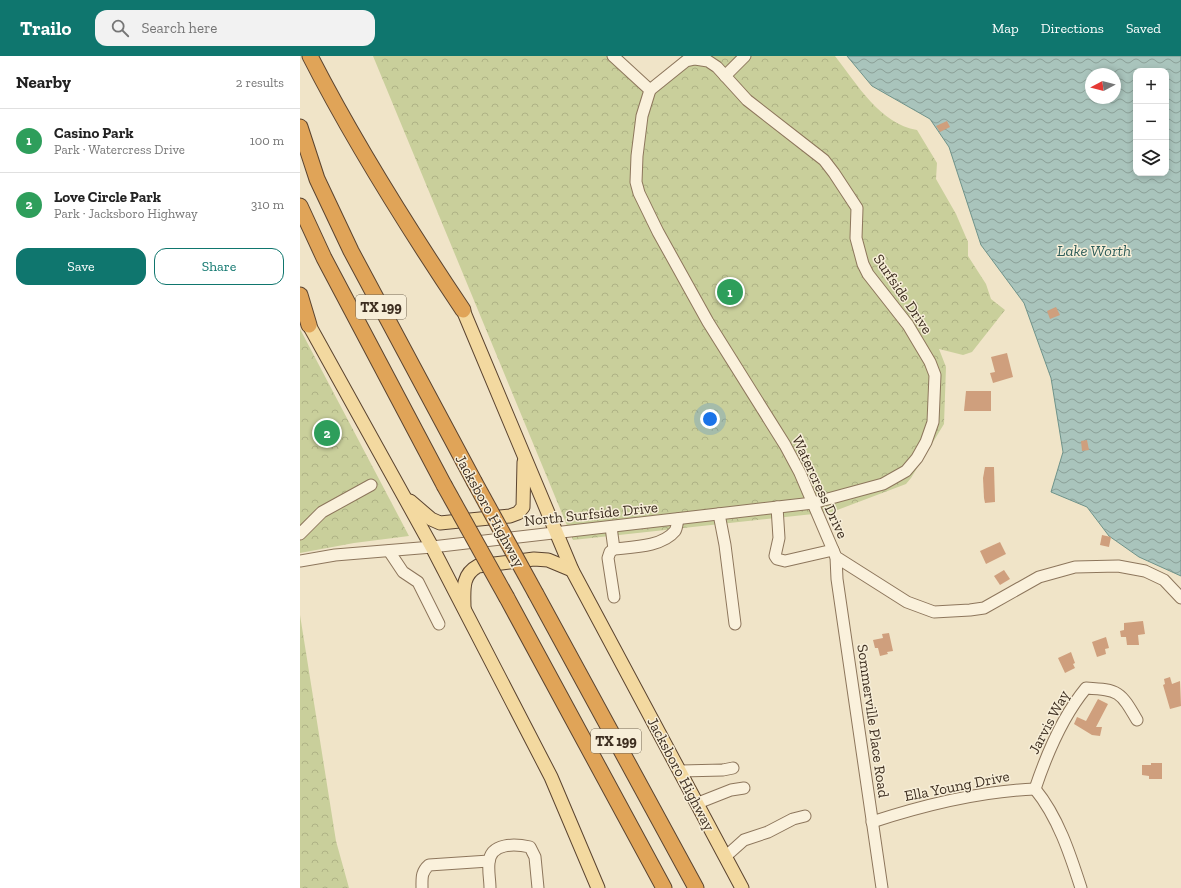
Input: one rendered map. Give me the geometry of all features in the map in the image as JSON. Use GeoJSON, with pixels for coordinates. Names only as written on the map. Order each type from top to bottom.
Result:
{"type":"FeatureCollection","features":[{"type":"Feature","properties":{"kind":"highway"},"geometry":{"type":"LineString","coordinates":[[310,56],[353,136],[407,227],[462,310]]}},
{"type":"Feature","properties":{"kind":"highway","name":"Jacksboro Highway"},"geometry":{"type":"LineString","coordinates":[[300,127],[318,179],[351,251],[474,481],[696,888]]}},
{"type":"Feature","properties":{"kind":"highway","name":"Jacksboro Highway"},"geometry":{"type":"LineString","coordinates":[[300,206],[324,258],[444,485],[664,888]]}},
{"type":"Feature","properties":{"kind":"highway"},"geometry":{"type":"LineString","coordinates":[[300,295],[309,325]]}},
{"type":"Feature","properties":{"kind":"main road","name":"Jacksboro Highway"},"geometry":{"type":"LineString","coordinates":[[462,310],[572,570],[622,666],[681,771],[742,888]]}},
{"type":"Feature","properties":{"kind":"main road"},"geometry":{"type":"LineString","coordinates":[[309,325],[432,547],[464,612],[551,777],[598,888]]}},
{"type":"Feature","properties":{"kind":"main road"},"geometry":{"type":"LineString","coordinates":[[404,496],[431,519],[440,523],[510,516],[518,513],[523,507],[524,456]]}},
{"type":"Feature","properties":{"kind":"main road"},"geometry":{"type":"LineString","coordinates":[[464,612],[465,578],[471,570],[478,566],[534,559],[548,560],[572,570]]}},
{"type":"Feature","properties":{"kind":"street"},"geometry":{"type":"LineString","coordinates":[[613,56],[650,90]]}},
{"type":"Feature","properties":{"kind":"street"},"geometry":{"type":"LineString","coordinates":[[725,76],[745,56]]}},
{"type":"Feature","properties":{"kind":"street","name":"Surfside Drive"},"geometry":{"type":"LineString","coordinates":[[650,90],[686,61],[703,57],[717,67],[747,100],[824,160],[857,208],[856,238],[863,264],[868,274],[908,325],[930,362],[935,376],[934,422],[920,453],[906,471],[883,484],[813,503]]}},
{"type":"Feature","properties":{"kind":"street","name":"Watercress Drive"},"geometry":{"type":"LineString","coordinates":[[650,90],[642,116],[637,156],[636,182],[639,193],[658,232],[708,322],[785,445],[800,473],[835,554],[907,602],[934,612],[984,608],[1039,577],[1075,567],[1118,566],[1145,571],[1164,580],[1181,598]]}},
{"type":"Feature","properties":{"kind":"street"},"geometry":{"type":"LineString","coordinates":[[300,534],[322,512],[370,485]]}},
{"type":"Feature","properties":{"kind":"street","name":"North Surfside Drive"},"geometry":{"type":"LineString","coordinates":[[300,561],[335,555],[432,547],[813,503]]}},
{"type":"Feature","properties":{"kind":"street"},"geometry":{"type":"LineString","coordinates":[[777,507],[779,528],[775,556],[777,559],[785,561],[835,554]]}},
{"type":"Feature","properties":{"kind":"street"},"geometry":{"type":"LineString","coordinates":[[719,514],[725,545],[735,624]]}},
{"type":"Feature","properties":{"kind":"street"},"geometry":{"type":"LineString","coordinates":[[614,597],[608,558],[610,552],[614,549],[657,542],[669,537],[676,530],[678,519]]}},
{"type":"Feature","properties":{"kind":"street"},"geometry":{"type":"LineString","coordinates":[[655,522],[657,542]]}},
{"type":"Feature","properties":{"kind":"street"},"geometry":{"type":"LineString","coordinates":[[611,527],[614,549]]}},
{"type":"Feature","properties":{"kind":"street"},"geometry":{"type":"LineString","coordinates":[[389,551],[403,572],[418,582],[438,624]]}},
{"type":"Feature","properties":{"kind":"street","name":"Sommerville Place Road"},"geometry":{"type":"LineString","coordinates":[[835,554],[837,579],[882,888]]}},
{"type":"Feature","properties":{"kind":"street","name":"Jarvis Way"},"geometry":{"type":"LineString","coordinates":[[1035,789],[1049,751],[1078,697],[1086,688],[1111,690],[1123,697],[1137,720]]}},
{"type":"Feature","properties":{"kind":"street"},"geometry":{"type":"LineString","coordinates":[[681,771],[723,770],[733,768]]}},
{"type":"Feature","properties":{"kind":"street"},"geometry":{"type":"LineString","coordinates":[[698,803],[731,790],[744,788]]}},
{"type":"Feature","properties":{"kind":"street"},"geometry":{"type":"LineString","coordinates":[[1035,789],[1044,800],[1069,852],[1081,888]]}},
{"type":"Feature","properties":{"kind":"street","name":"Ella Young Drive"},"geometry":{"type":"LineString","coordinates":[[872,822],[911,809],[1005,790],[1035,789]]}},
{"type":"Feature","properties":{"kind":"street"},"geometry":{"type":"LineString","coordinates":[[725,857],[744,840],[768,832],[793,819],[805,816]]}},
{"type":"Feature","properties":{"kind":"street"},"geometry":{"type":"LineString","coordinates":[[490,888],[489,861],[495,850],[502,846],[516,844],[530,846],[535,857],[538,888]]}},
{"type":"Feature","properties":{"kind":"street"},"geometry":{"type":"LineString","coordinates":[[422,888],[423,870],[429,865],[489,861]]}},
{"type":"Feature","properties":{"kind":"green space"},"geometry":{"type":"Polygon","coordinates":[[[373,56],[622,56],[651,85],[682,56],[835,56],[870,101],[881,111],[892,120],[917,130],[937,163],[936,179],[956,214],[968,242],[968,256],[986,284],[991,299],[1005,310],[972,352],[963,355],[939,349],[946,367],[944,424],[911,478],[906,484],[832,512],[573,540],[373,56]]]}},
{"type":"Feature","properties":{"kind":"green space"},"geometry":{"type":"Polygon","coordinates":[[[300,329],[409,536],[354,543],[300,553],[300,329]]]}},
{"type":"Feature","properties":{"kind":"green space"},"geometry":{"type":"Polygon","coordinates":[[[300,615],[336,841],[349,888],[300,888],[300,615]]]}},
{"type":"Feature","properties":{"kind":"water","name":"Lake Worth"},"geometry":{"type":"Polygon","coordinates":[[[847,56],[1181,56],[1181,576],[1139,557],[1109,536],[1087,507],[1051,492],[1063,452],[1051,378],[1024,303],[981,245],[949,147],[930,119],[872,86],[847,56]]]}},
{"type":"Feature","properties":{"kind":"building"},"geometry":{"type":"Polygon","coordinates":[[[947,121],[950,127],[940,132],[936,126],[947,121]]]}},
{"type":"Feature","properties":{"kind":"building"},"geometry":{"type":"Polygon","coordinates":[[[1056,307],[1060,315],[1050,319],[1047,311],[1056,307]]]}},
{"type":"Feature","properties":{"kind":"building"},"geometry":{"type":"Polygon","coordinates":[[[1007,353],[1013,377],[993,383],[990,373],[995,372],[991,357],[1007,353]]]}},
{"type":"Feature","properties":{"kind":"building"},"geometry":{"type":"Polygon","coordinates":[[[966,391],[991,391],[991,411],[964,411],[966,391]]]}},
{"type":"Feature","properties":{"kind":"building"},"geometry":{"type":"Polygon","coordinates":[[[1087,440],[1089,450],[1082,451],[1081,441],[1087,440]]]}},
{"type":"Feature","properties":{"kind":"building"},"geometry":{"type":"Polygon","coordinates":[[[985,467],[994,467],[995,502],[985,503],[983,478],[985,467]]]}},
{"type":"Feature","properties":{"kind":"building"},"geometry":{"type":"Polygon","coordinates":[[[1102,535],[1111,537],[1109,547],[1100,545],[1102,535]]]}},
{"type":"Feature","properties":{"kind":"building"},"geometry":{"type":"Polygon","coordinates":[[[1000,542],[1006,554],[986,564],[980,551],[1000,542]]]}},
{"type":"Feature","properties":{"kind":"building"},"geometry":{"type":"Polygon","coordinates":[[[1004,570],[1010,579],[1000,585],[994,576],[1004,570]]]}},
{"type":"Feature","properties":{"kind":"building"},"geometry":{"type":"Polygon","coordinates":[[[1143,621],[1145,634],[1138,635],[1139,645],[1127,645],[1126,637],[1121,637],[1120,631],[1124,630],[1124,623],[1143,621]]]}},
{"type":"Feature","properties":{"kind":"building"},"geometry":{"type":"Polygon","coordinates":[[[889,633],[893,651],[887,652],[888,654],[880,656],[878,648],[875,648],[873,640],[883,638],[882,634],[889,633]]]}},
{"type":"Feature","properties":{"kind":"building"},"geometry":{"type":"Polygon","coordinates":[[[1106,637],[1109,648],[1105,649],[1106,654],[1097,657],[1092,642],[1106,637]]]}},
{"type":"Feature","properties":{"kind":"building"},"geometry":{"type":"Polygon","coordinates":[[[1071,652],[1075,663],[1073,664],[1075,668],[1065,673],[1058,658],[1071,652]]]}},
{"type":"Feature","properties":{"kind":"building"},"geometry":{"type":"Polygon","coordinates":[[[1170,677],[1172,684],[1180,681],[1181,706],[1170,709],[1163,685],[1165,684],[1164,679],[1170,677]]]}},
{"type":"Feature","properties":{"kind":"building"},"geometry":{"type":"Polygon","coordinates":[[[1098,699],[1108,704],[1096,727],[1102,727],[1100,736],[1092,735],[1074,724],[1077,717],[1086,721],[1098,699]]]}},
{"type":"Feature","properties":{"kind":"building"},"geometry":{"type":"Polygon","coordinates":[[[1151,763],[1162,763],[1162,779],[1149,779],[1149,776],[1142,775],[1142,765],[1151,765],[1151,763]]]}},
{"type":"Feature","properties":{"kind":"place","name":"Casino Park"},"geometry":{"type":"Point","coordinates":[730,292]}},
{"type":"Feature","properties":{"kind":"place","name":"Love Circle Park"},"geometry":{"type":"Point","coordinates":[327,433]}}]}
